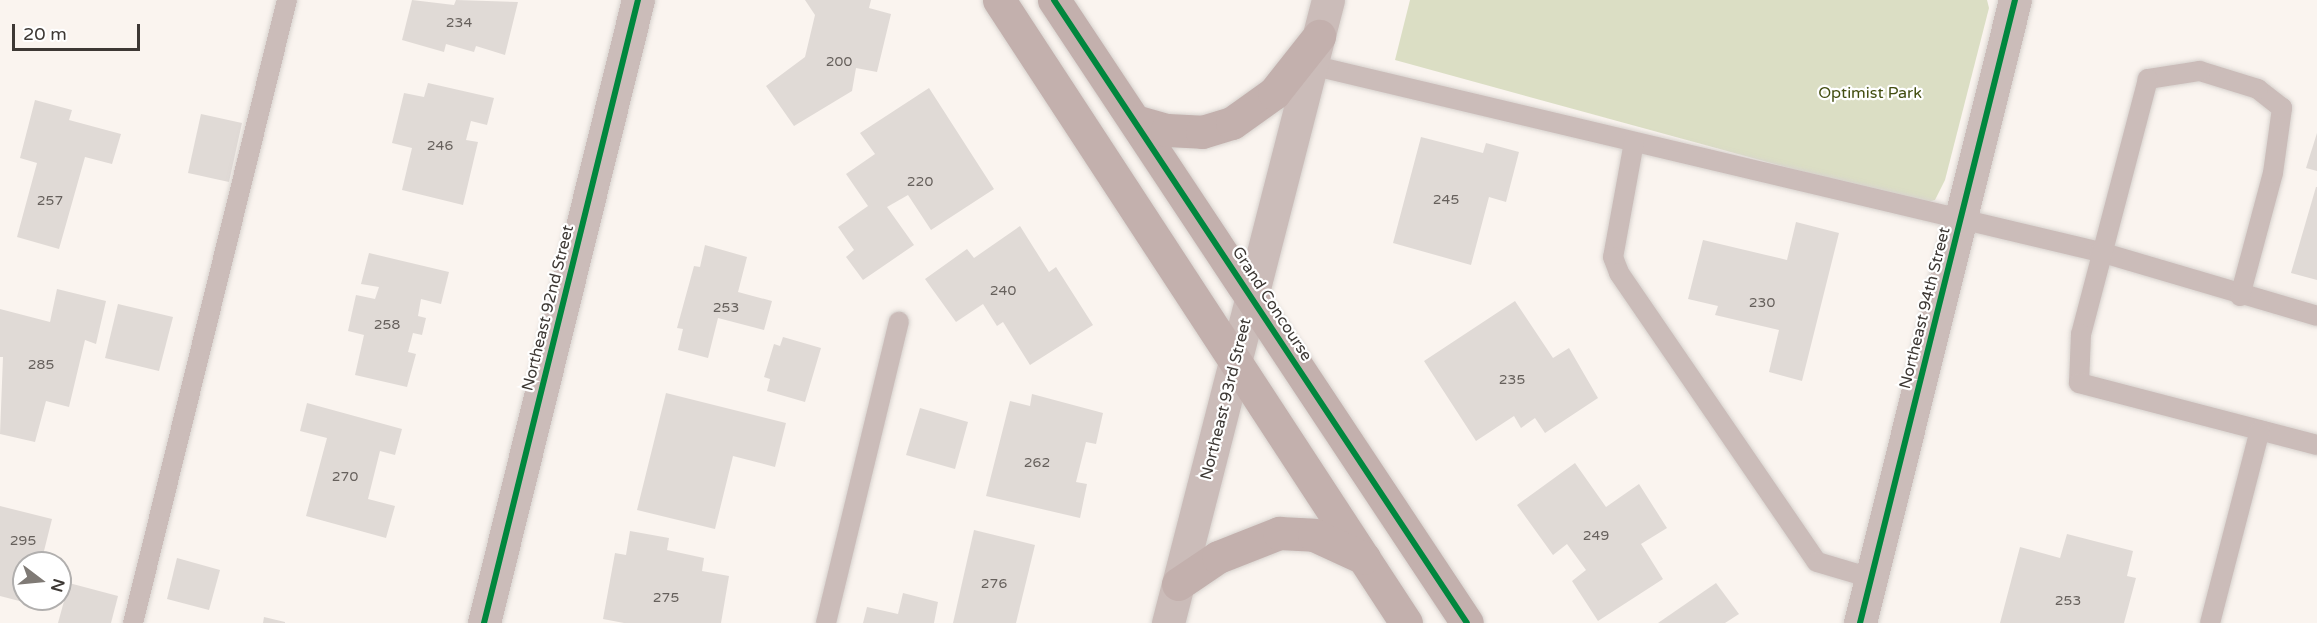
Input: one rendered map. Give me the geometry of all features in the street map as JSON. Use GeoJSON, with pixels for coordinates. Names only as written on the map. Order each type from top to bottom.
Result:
{"type":"FeatureCollection","features":[{"type":"Feature","properties":{"kind":"street","name":"Northeast 92nd Street"},"geometry":{"type":"LineString","coordinates":[[484,623],[638,0]]}},
{"type":"Feature","properties":{"kind":"street"},"geometry":{"type":"LineString","coordinates":[[999,0],[1406,623]]}},
{"type":"Feature","properties":{"kind":"street","name":"Grand Concourse"},"geometry":{"type":"LineString","coordinates":[[1054,0],[1467,623]]}},
{"type":"Feature","properties":{"kind":"street","name":"Northeast 93rd Street"},"geometry":{"type":"LineString","coordinates":[[1168,623],[1328,0]]}},
{"type":"Feature","properties":{"kind":"street","name":"Northeast 94th Street"},"geometry":{"type":"LineString","coordinates":[[1860,623],[2015,0]]}},
{"type":"Feature","properties":{"kind":"street"},"geometry":{"type":"LineString","coordinates":[[1135,121],[1167,130],[1202,132],[1232,123],[1274,93],[1315,50]]}},
{"type":"Feature","properties":{"kind":"street"},"geometry":{"type":"LineString","coordinates":[[1178,584],[1218,556],[1279,533],[1314,536],[1364,558]]}},
{"type":"Feature","properties":{"kind":"lane"},"geometry":{"type":"LineString","coordinates":[[132,623],[287,0]]}},
{"type":"Feature","properties":{"kind":"lane"},"geometry":{"type":"LineString","coordinates":[[1315,50],[1634,142],[2100,252],[2240,296],[2317,316]]}},
{"type":"Feature","properties":{"kind":"lane"},"geometry":{"type":"LineString","coordinates":[[2240,296],[2273,173],[2282,108],[2258,89],[2200,71],[2148,79],[2100,252],[2081,334],[2079,383],[2317,445]]}},
{"type":"Feature","properties":{"kind":"lane"},"geometry":{"type":"LineString","coordinates":[[1634,142],[1613,257],[1619,273],[1817,562],[1871,578]]}},
{"type":"Feature","properties":{"kind":"lane"},"geometry":{"type":"LineString","coordinates":[[826,623],[899,322]]}},
{"type":"Feature","properties":{"kind":"lane"},"geometry":{"type":"LineString","coordinates":[[2210,623],[2260,430]]}},
{"type":"Feature","properties":{"kind":"green space","name":"Optimist Park"},"geometry":{"type":"Polygon","coordinates":[[[1410,0],[1987,0],[1989,8],[1945,180],[1935,200],[1920,204],[1395,60],[1410,0]]]}},
{"type":"Feature","properties":{"kind":"building"},"geometry":{"type":"Polygon","coordinates":[[[412,0],[454,5],[456,0],[518,2],[505,55],[476,46],[474,52],[446,44],[444,52],[402,40],[412,0]]]}},
{"type":"Feature","properties":{"kind":"building"},"geometry":{"type":"Polygon","coordinates":[[[805,0],[871,0],[869,8],[891,14],[877,72],[856,68],[852,91],[794,126],[766,86],[805,57],[815,15],[805,0]]]}},
{"type":"Feature","properties":{"kind":"building"},"geometry":{"type":"Polygon","coordinates":[[[428,83],[494,98],[487,125],[471,121],[466,140],[478,142],[463,205],[402,190],[412,148],[392,143],[404,93],[424,97],[428,83]]]}},
{"type":"Feature","properties":{"kind":"building"},"geometry":{"type":"Polygon","coordinates":[[[929,88],[994,189],[931,230],[908,195],[887,207],[914,245],[863,280],[846,257],[854,250],[838,227],[868,206],[846,174],[875,154],[860,133],[929,88]]]}},
{"type":"Feature","properties":{"kind":"building"},"geometry":{"type":"Polygon","coordinates":[[[35,100],[72,110],[69,120],[121,134],[112,164],[85,157],[59,249],[17,237],[37,163],[20,158],[35,100]]]}},
{"type":"Feature","properties":{"kind":"building"},"geometry":{"type":"Polygon","coordinates":[[[201,114],[242,123],[229,182],[188,173],[201,114]]]}},
{"type":"Feature","properties":{"kind":"building"},"geometry":{"type":"Polygon","coordinates":[[[2317,133],[2317,171],[2306,168],[2317,133]]]}},
{"type":"Feature","properties":{"kind":"building"},"geometry":{"type":"Polygon","coordinates":[[[1421,137],[1483,153],[1486,143],[1519,152],[1506,202],[1489,197],[1471,265],[1393,243],[1421,137]]]}},
{"type":"Feature","properties":{"kind":"building"},"geometry":{"type":"Polygon","coordinates":[[[2317,187],[2317,280],[2291,273],[2317,187]]]}},
{"type":"Feature","properties":{"kind":"building"},"geometry":{"type":"Polygon","coordinates":[[[1796,222],[1839,233],[1802,381],[1769,372],[1779,330],[1715,315],[1718,306],[1688,299],[1703,240],[1787,260],[1796,222]]]}},
{"type":"Feature","properties":{"kind":"building"},"geometry":{"type":"Polygon","coordinates":[[[1020,226],[1049,272],[1056,267],[1093,325],[1030,365],[1003,322],[997,326],[983,304],[956,322],[925,279],[967,249],[974,258],[1020,226]]]}},
{"type":"Feature","properties":{"kind":"building"},"geometry":{"type":"Polygon","coordinates":[[[705,245],[747,257],[738,292],[772,301],[764,330],[718,318],[708,358],[678,350],[683,329],[677,328],[694,266],[700,267],[705,245]]]}},
{"type":"Feature","properties":{"kind":"building"},"geometry":{"type":"Polygon","coordinates":[[[369,253],[449,272],[441,304],[421,299],[418,316],[426,318],[422,335],[413,333],[408,352],[416,354],[407,387],[355,375],[364,335],[348,331],[356,295],[375,299],[379,287],[361,284],[369,253]]]}},
{"type":"Feature","properties":{"kind":"building"},"geometry":{"type":"Polygon","coordinates":[[[57,289],[106,301],[96,344],[85,340],[69,407],[46,401],[35,442],[0,434],[3,357],[0,357],[0,309],[50,322],[57,289]]]}},
{"type":"Feature","properties":{"kind":"building"},"geometry":{"type":"Polygon","coordinates":[[[1515,301],[1553,358],[1569,348],[1598,398],[1545,433],[1535,418],[1521,428],[1514,416],[1476,441],[1424,361],[1515,301]]]}},
{"type":"Feature","properties":{"kind":"building"},"geometry":{"type":"Polygon","coordinates":[[[118,304],[173,317],[159,371],[105,358],[118,304]]]}},
{"type":"Feature","properties":{"kind":"building"},"geometry":{"type":"Polygon","coordinates":[[[783,337],[821,348],[805,402],[767,391],[770,379],[764,377],[774,344],[780,346],[783,337]]]}},
{"type":"Feature","properties":{"kind":"building"},"geometry":{"type":"Polygon","coordinates":[[[666,393],[786,423],[775,467],[733,456],[715,529],[637,510],[666,393]]]}},
{"type":"Feature","properties":{"kind":"building"},"geometry":{"type":"Polygon","coordinates":[[[1032,394],[1103,413],[1096,444],[1086,442],[1076,482],[1087,484],[1080,518],[986,496],[1010,401],[1030,406],[1032,394]]]}},
{"type":"Feature","properties":{"kind":"building"},"geometry":{"type":"Polygon","coordinates":[[[307,403],[402,429],[395,455],[380,451],[368,499],[395,506],[386,538],[306,516],[327,438],[300,431],[307,403]]]}},
{"type":"Feature","properties":{"kind":"building"},"geometry":{"type":"Polygon","coordinates":[[[920,408],[968,422],[955,469],[906,455],[920,408]]]}},
{"type":"Feature","properties":{"kind":"building"},"geometry":{"type":"Polygon","coordinates":[[[1575,463],[1606,507],[1639,484],[1667,528],[1641,544],[1663,579],[1598,621],[1572,581],[1586,570],[1567,544],[1553,555],[1517,505],[1575,463]]]}},
{"type":"Feature","properties":{"kind":"building"},"geometry":{"type":"Polygon","coordinates":[[[0,506],[52,519],[44,551],[12,551],[12,599],[0,596],[0,506]]]}},
{"type":"Feature","properties":{"kind":"building"},"geometry":{"type":"Polygon","coordinates":[[[974,530],[1035,545],[1016,623],[953,623],[974,530]]]}},
{"type":"Feature","properties":{"kind":"building"},"geometry":{"type":"Polygon","coordinates":[[[630,531],[669,538],[667,550],[704,558],[702,571],[729,576],[721,623],[624,623],[603,619],[615,553],[626,555],[630,531]]]}},
{"type":"Feature","properties":{"kind":"building"},"geometry":{"type":"Polygon","coordinates":[[[2067,534],[2133,551],[2127,576],[2136,578],[2124,623],[2000,623],[2020,547],[2060,558],[2067,534]]]}},
{"type":"Feature","properties":{"kind":"building"},"geometry":{"type":"Polygon","coordinates":[[[177,558],[220,570],[209,610],[167,599],[177,558]]]}},
{"type":"Feature","properties":{"kind":"building"},"geometry":{"type":"Polygon","coordinates":[[[1716,583],[1739,614],[1725,623],[1658,623],[1716,583]]]}},
{"type":"Feature","properties":{"kind":"building"},"geometry":{"type":"Polygon","coordinates":[[[72,584],[118,596],[111,623],[58,623],[61,611],[72,611],[72,584]]]}},
{"type":"Feature","properties":{"kind":"building"},"geometry":{"type":"Polygon","coordinates":[[[903,593],[938,602],[934,623],[863,623],[867,607],[898,614],[903,593]]]}},
{"type":"Feature","properties":{"kind":"building"},"geometry":{"type":"Polygon","coordinates":[[[264,617],[285,622],[285,623],[263,623],[264,617]]]}},
{"type":"Feature","properties":{"kind":"cycle path"},"geometry":{"type":"LineString","coordinates":[[484,623],[638,0]]}},
{"type":"Feature","properties":{"kind":"cycle path"},"geometry":{"type":"LineString","coordinates":[[1054,0],[1467,623]]}},
{"type":"Feature","properties":{"kind":"cycle path"},"geometry":{"type":"LineString","coordinates":[[1860,623],[2015,0]]}}]}
